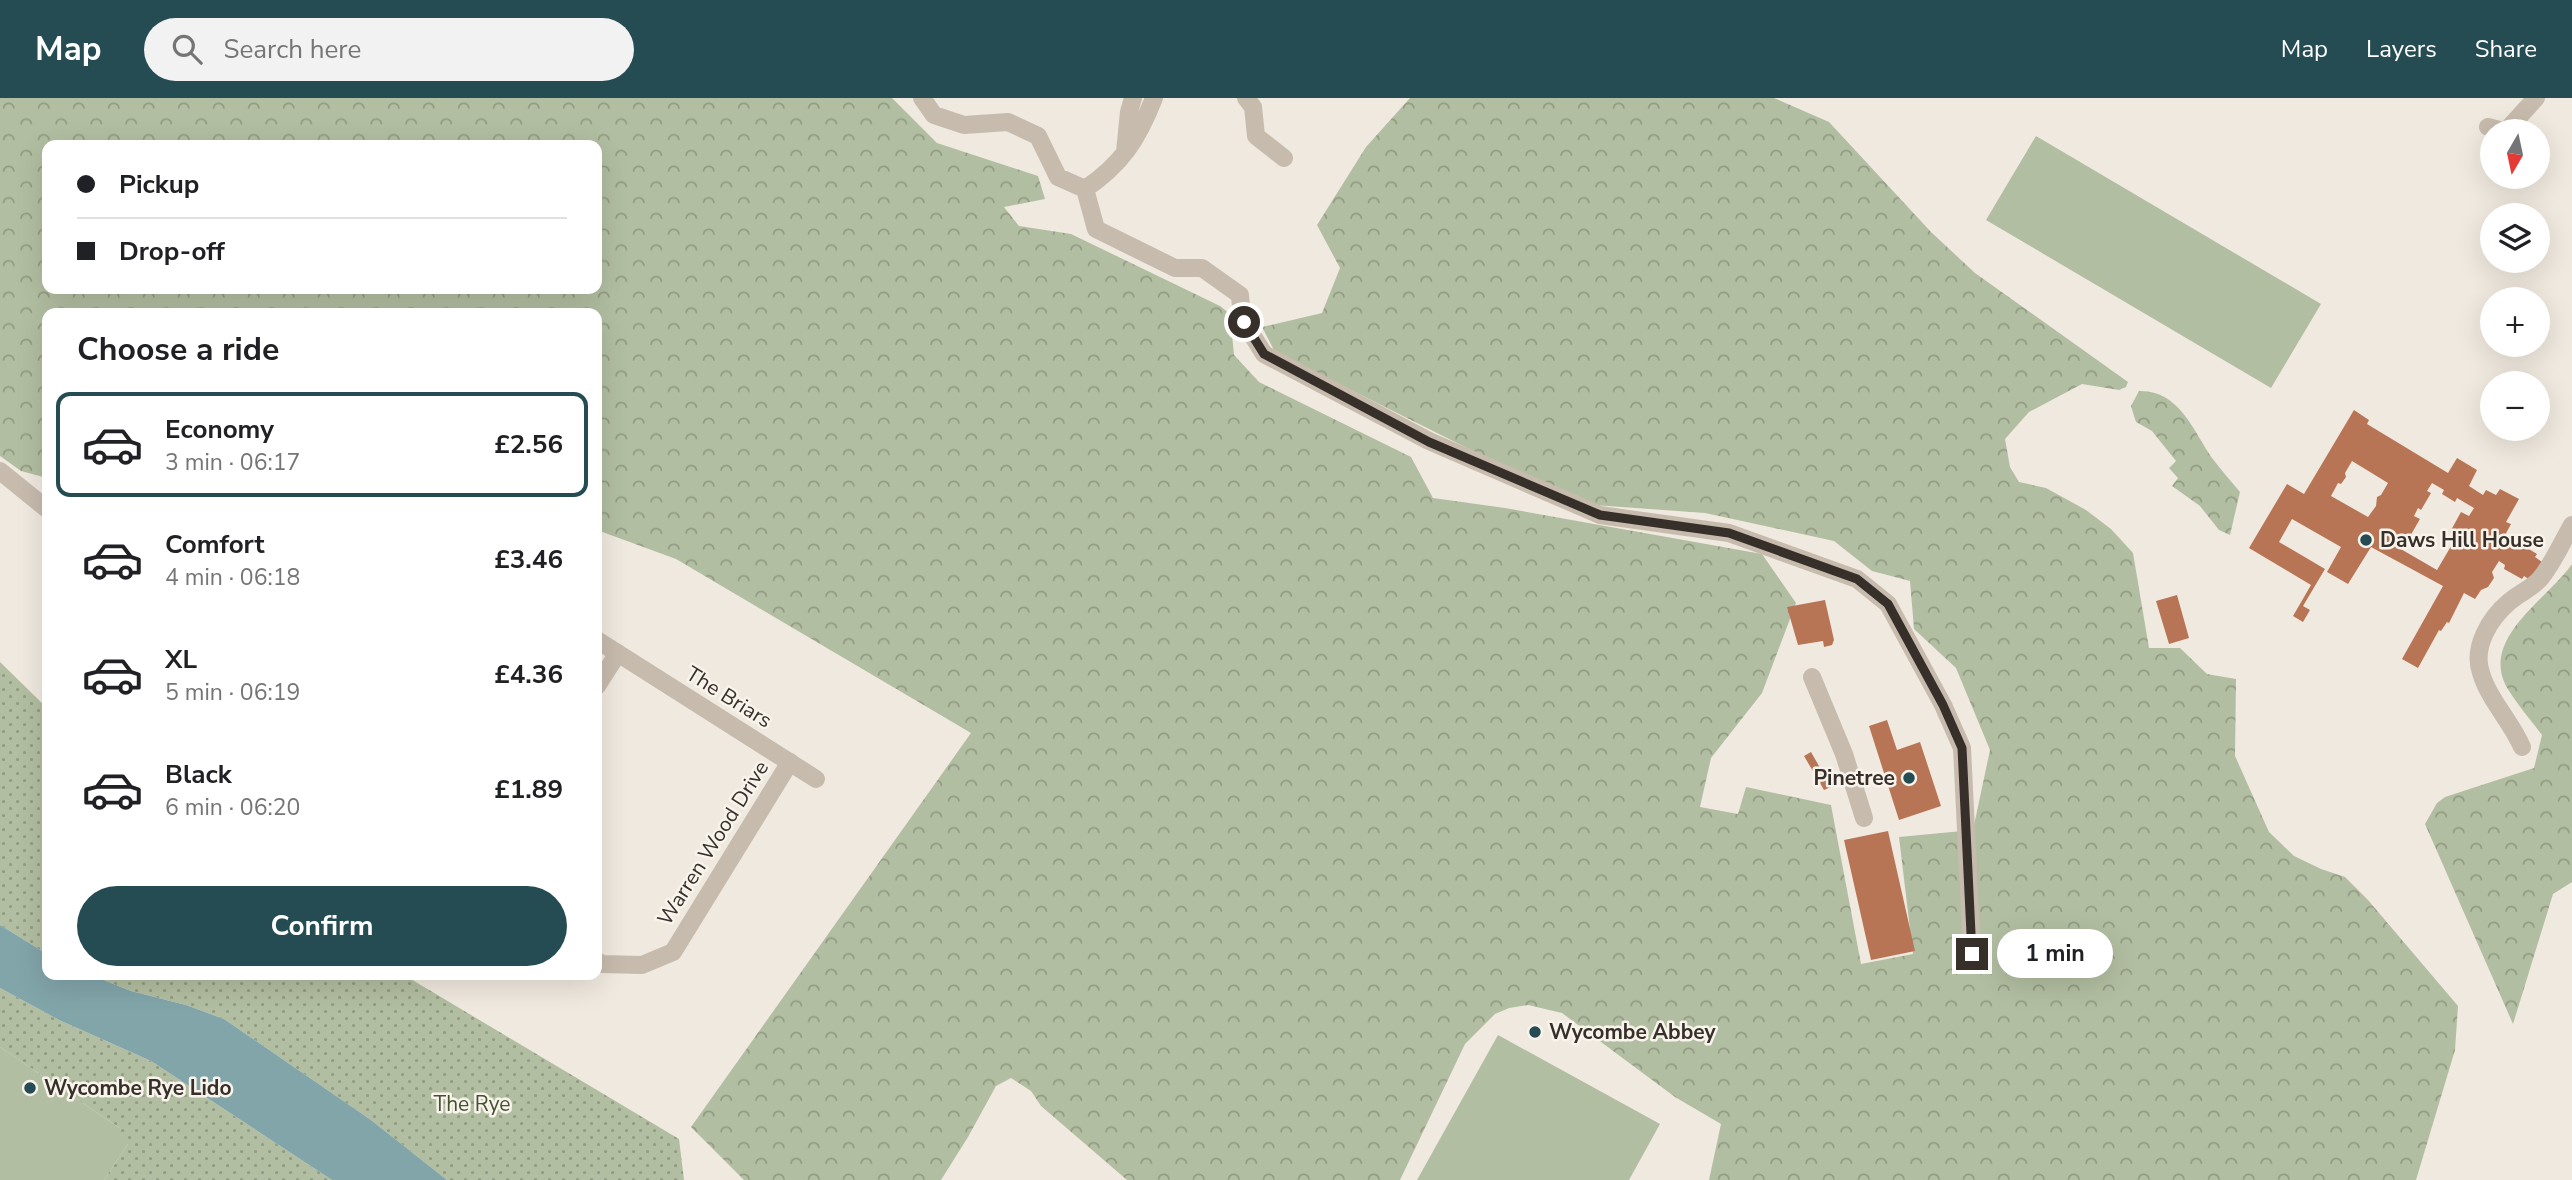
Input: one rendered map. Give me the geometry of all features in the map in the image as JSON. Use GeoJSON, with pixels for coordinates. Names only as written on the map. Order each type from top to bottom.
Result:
{"type":"FeatureCollection","features":[{"type":"Feature","properties":{"kind":"street"},"geometry":{"type":"LineString","coordinates":[[922,98],[934,115],[964,125],[1008,122],[1038,136],[1058,177],[1086,189]]}},
{"type":"Feature","properties":{"kind":"street"},"geometry":{"type":"LineString","coordinates":[[1125,152],[1133,98]]}},
{"type":"Feature","properties":{"kind":"street"},"geometry":{"type":"LineString","coordinates":[[1086,189],[1110,172],[1141,131],[1154,98]]}},
{"type":"Feature","properties":{"kind":"street"},"geometry":{"type":"LineString","coordinates":[[1246,98],[1253,107],[1256,136],[1284,158]]}},
{"type":"Feature","properties":{"kind":"street"},"geometry":{"type":"LineString","coordinates":[[2512,119],[2536,98]]}},
{"type":"Feature","properties":{"kind":"street"},"geometry":{"type":"LineString","coordinates":[[1086,189],[1096,229],[1175,268],[1202,268],[1240,295],[1242,315],[1264,354],[1429,442],[1600,515],[1729,533],[1857,579],[1888,604],[1943,705],[1962,748],[1972,954]]}},
{"type":"Feature","properties":{"kind":"street"},"geometry":{"type":"LineString","coordinates":[[0,471],[42,505]]}},
{"type":"Feature","properties":{"kind":"street"},"geometry":{"type":"LineString","coordinates":[[2522,747],[2504,712],[2488,691],[2479,670],[2479,649],[2491,619],[2509,601],[2538,580],[2572,525]]}},
{"type":"Feature","properties":{"kind":"street","name":"The Briars"},"geometry":{"type":"LineString","coordinates":[[602,643],[816,779]]}},
{"type":"Feature","properties":{"kind":"street"},"geometry":{"type":"LineString","coordinates":[[602,677],[618,653]]}},
{"type":"Feature","properties":{"kind":"street"},"geometry":{"type":"LineString","coordinates":[[1812,677],[1844,754],[1864,818]]}},
{"type":"Feature","properties":{"kind":"street","name":"Warren Wood Drive"},"geometry":{"type":"LineString","coordinates":[[602,964],[642,965],[673,952],[790,762]]}},
{"type":"Feature","properties":{"kind":"green space"},"geometry":{"type":"Polygon","coordinates":[[[0,98],[892,98],[937,143],[1038,176],[1045,199],[1004,207],[1019,226],[1071,234],[1220,306],[1230,314],[1234,355],[1259,382],[1411,457],[1433,498],[1505,508],[1762,554],[1796,603],[1762,693],[1711,758],[1700,807],[1738,814],[1746,787],[1831,805],[1861,964],[1913,954],[1899,837],[1973,830],[1990,750],[1956,668],[1914,629],[1910,581],[1872,571],[1834,541],[1705,513],[1594,505],[1483,456],[1275,352],[1262,327],[1322,313],[1340,268],[1317,225],[1366,147],[1410,98],[1774,98],[1829,122],[1931,232],[1975,273],[2128,382],[2126,387],[2119,390],[2082,384],[2029,412],[2005,439],[2010,467],[2019,482],[2046,488],[2086,510],[2111,529],[2133,553],[2149,648],[2180,648],[2207,674],[2236,679],[2235,756],[2269,832],[2294,856],[2345,877],[2368,900],[2458,1006],[2455,1050],[2416,1180],[1709,1180],[1721,1124],[1675,1097],[1562,1013],[1528,1005],[1509,1008],[1495,1014],[1465,1044],[1400,1180],[1127,1180],[1041,1106],[1031,1091],[1011,1078],[996,1086],[941,1180],[744,1180],[691,1127],[971,733],[676,559],[602,532],[602,308],[42,308],[42,477],[21,471],[0,456],[0,98]]]}},
{"type":"Feature","properties":{"kind":"green space"},"geometry":{"type":"Polygon","coordinates":[[[2036,136],[2321,304],[2271,388],[1986,220],[2036,136]]]}},
{"type":"Feature","properties":{"kind":"green space"},"geometry":{"type":"Polygon","coordinates":[[[2139,391],[2153,392],[2175,404],[2212,458],[2240,492],[2230,535],[2219,530],[2200,506],[2172,486],[2178,478],[2169,468],[2176,461],[2152,431],[2136,422],[2131,406],[2139,391]]]}},
{"type":"Feature","properties":{"kind":"green space"},"geometry":{"type":"Polygon","coordinates":[[[2572,564],[2572,882],[2553,894],[2513,1024],[2425,824],[2437,803],[2445,797],[2534,768],[2542,735],[2506,686],[2501,668],[2502,651],[2521,620],[2572,564]]]}},
{"type":"Feature","properties":{"kind":"green space"},"geometry":{"type":"Polygon","coordinates":[[[0,662],[42,703],[42,951],[0,925],[0,662]]]}},
{"type":"Feature","properties":{"kind":"green space","name":"The Rye"},"geometry":{"type":"Polygon","coordinates":[[[104,980],[412,980],[679,1139],[684,1180],[447,1180],[371,1120],[224,1019],[186,1005],[131,991],[104,980]]]}},
{"type":"Feature","properties":{"kind":"green space"},"geometry":{"type":"Polygon","coordinates":[[[0,988],[59,1020],[151,1061],[332,1180],[104,1180],[128,1144],[117,1136],[121,1129],[0,1047],[0,988]]]}},
{"type":"Feature","properties":{"kind":"green space"},"geometry":{"type":"Polygon","coordinates":[[[1498,1035],[1660,1124],[1629,1180],[1417,1180],[1498,1035]]]}},
{"type":"Feature","properties":{"kind":"green space","name":"Wycombe Rye Lido"},"geometry":{"type":"Polygon","coordinates":[[[0,1047],[121,1129],[128,1144],[104,1180],[0,1180],[0,1047]]]}},
{"type":"Feature","properties":{"kind":"water"},"geometry":{"type":"Polygon","coordinates":[[[0,925],[42,951],[42,980],[104,980],[224,1019],[371,1120],[447,1180],[332,1180],[151,1061],[59,1020],[0,988],[0,925]]]}},
{"type":"Feature","properties":{"kind":"building","name":"Daws Hill House"},"geometry":{"type":"Polygon","coordinates":[[[2354,410],[2369,420],[2367,424],[2448,473],[2457,458],[2477,470],[2469,486],[2483,495],[2486,490],[2496,495],[2500,489],[2519,499],[2506,522],[2511,524],[2503,539],[2516,547],[2519,543],[2537,554],[2535,557],[2542,562],[2530,580],[2524,576],[2522,579],[2504,569],[2505,565],[2499,561],[2492,572],[2494,578],[2475,599],[2464,593],[2449,623],[2439,630],[2418,668],[2402,659],[2443,586],[2371,547],[2348,584],[2327,572],[2341,547],[2292,519],[2279,542],[2325,569],[2303,606],[2310,610],[2303,622],[2293,616],[2311,585],[2249,548],[2287,484],[2304,494],[2354,410]],[[2352,461],[2345,473],[2346,477],[2341,484],[2338,483],[2331,496],[2368,517],[2376,506],[2377,497],[2388,483],[2352,461]],[[2432,483],[2427,491],[2431,493],[2414,516],[2420,519],[2409,538],[2406,536],[2399,548],[2437,570],[2457,536],[2450,532],[2461,512],[2469,516],[2474,508],[2457,498],[2455,502],[2442,494],[2444,490],[2432,483]]]}},
{"type":"Feature","properties":{"kind":"building"},"geometry":{"type":"Polygon","coordinates":[[[2177,595],[2189,638],[2169,644],[2156,601],[2177,595]]]}},
{"type":"Feature","properties":{"kind":"building"},"geometry":{"type":"Polygon","coordinates":[[[1825,600],[1834,640],[1832,645],[1824,647],[1823,641],[1798,645],[1787,607],[1825,600]]]}},
{"type":"Feature","properties":{"kind":"building","name":"Pinetree"},"geometry":{"type":"Polygon","coordinates":[[[1887,720],[1897,750],[1920,742],[1941,806],[1899,820],[1869,726],[1887,720]]]}},
{"type":"Feature","properties":{"kind":"building"},"geometry":{"type":"Polygon","coordinates":[[[1811,752],[1831,787],[1824,790],[1804,756],[1811,752]]]}},
{"type":"Feature","properties":{"kind":"building"},"geometry":{"type":"Polygon","coordinates":[[[1888,831],[1915,951],[1871,960],[1844,840],[1888,831]]]}},
{"type":"Feature","properties":{"kind":"place","name":"Daws Hill House"},"geometry":{"type":"Point","coordinates":[2366,540]}},
{"type":"Feature","properties":{"kind":"place","name":"Pinetree"},"geometry":{"type":"Point","coordinates":[1909,778]}},
{"type":"Feature","properties":{"kind":"place","name":"Wycombe Abbey"},"geometry":{"type":"Point","coordinates":[1535,1032]}},
{"type":"Feature","properties":{"kind":"place","name":"Wycombe Rye Lido"},"geometry":{"type":"Point","coordinates":[30,1088]}},
{"type":"Feature","properties":{"kind":"route"},"geometry":{"type":"LineString","coordinates":[[1244,322],[1264,354],[1429,442],[1600,515],[1729,533],[1857,579],[1888,604],[1943,705],[1962,748],[1972,954]]}}]}
